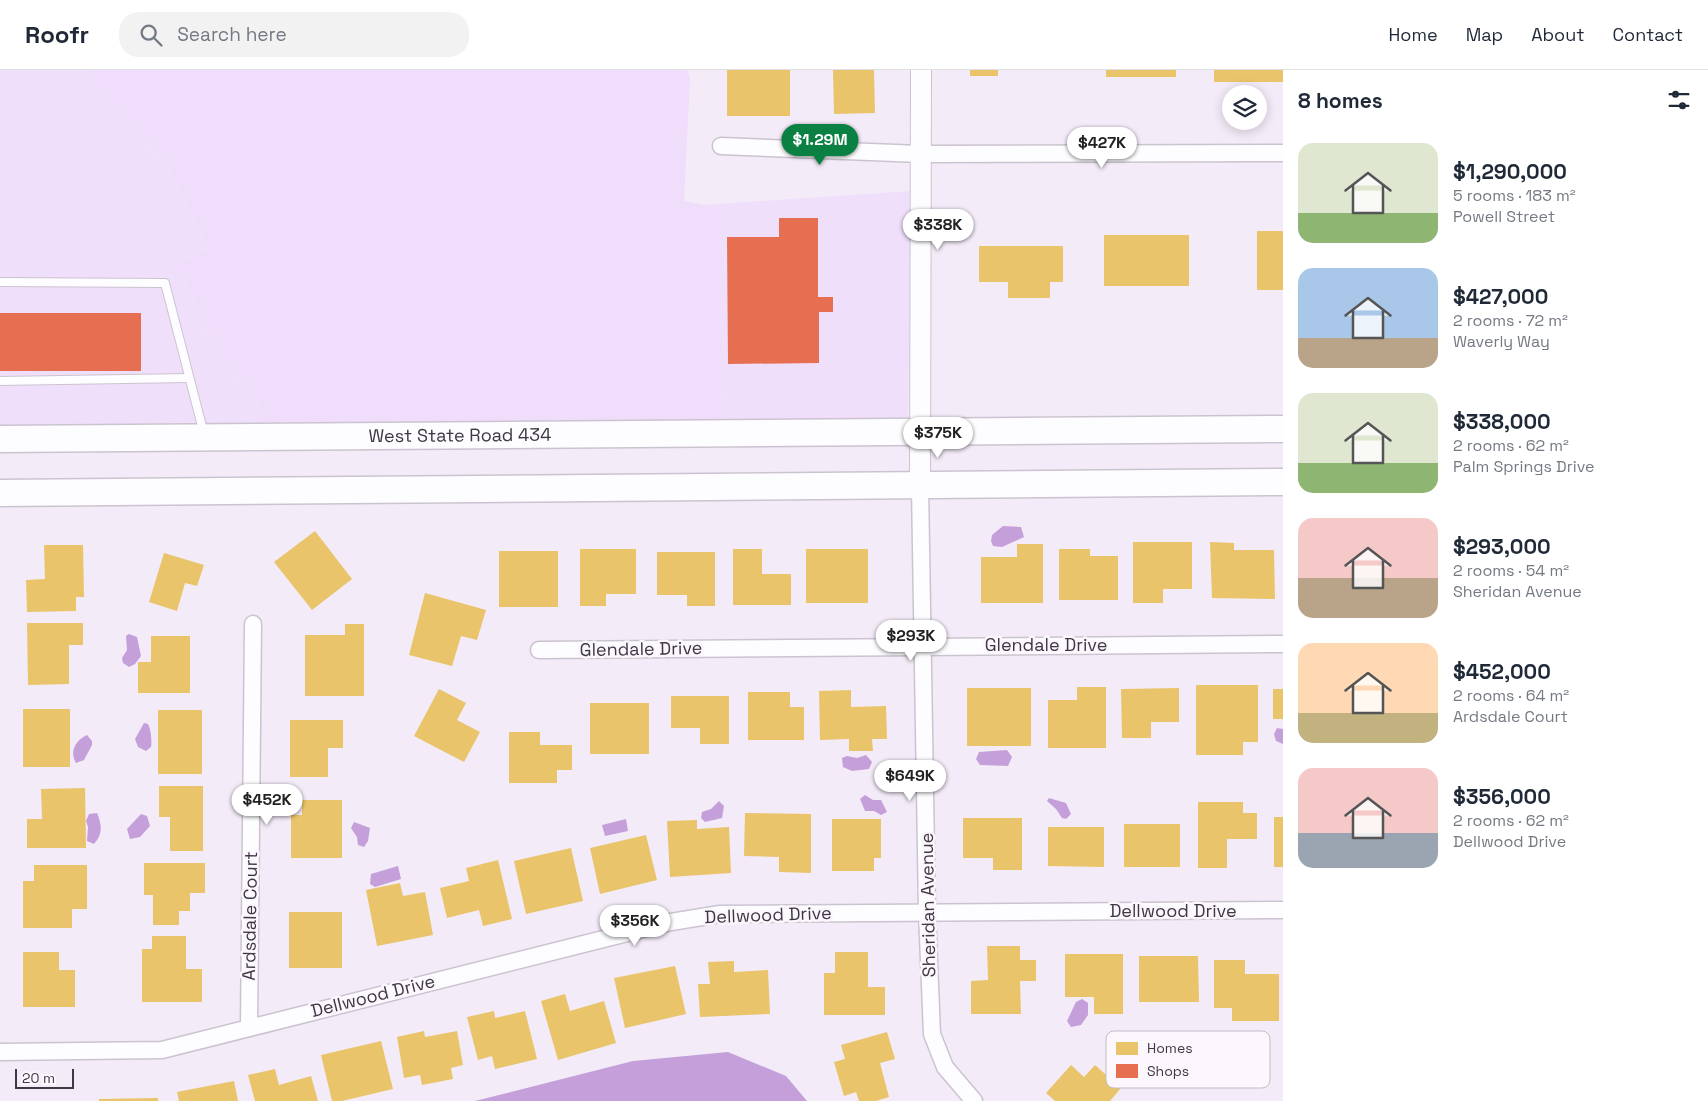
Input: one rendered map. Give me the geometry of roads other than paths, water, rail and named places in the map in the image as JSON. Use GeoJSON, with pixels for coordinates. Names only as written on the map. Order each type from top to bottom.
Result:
{"type":"FeatureCollection","features":[{"type":"Feature","properties":{"kind":"main road","name":"West State Road 434"},"geometry":{"type":"LineString","coordinates":[[0,439],[204,436],[759,435],[1283,429]]}},
{"type":"Feature","properties":{"kind":"main road"},"geometry":{"type":"LineString","coordinates":[[0,493],[1283,482]]}},
{"type":"Feature","properties":{"kind":"street"},"geometry":{"type":"LineString","coordinates":[[920,486],[921,70]]}},
{"type":"Feature","properties":{"kind":"street"},"geometry":{"type":"LineString","coordinates":[[721,146],[921,154],[1283,153]]}},
{"type":"Feature","properties":{"kind":"street","name":"Sheridan Avenue"},"geometry":{"type":"LineString","coordinates":[[920,486],[932,1034],[946,1067],[974,1101]]}},
{"type":"Feature","properties":{"kind":"street","name":"Ardsdale Court"},"geometry":{"type":"LineString","coordinates":[[249,1028],[253,624]]}},
{"type":"Feature","properties":{"kind":"street","name":"Glendale Drive"},"geometry":{"type":"LineString","coordinates":[[539,650],[1283,644]]}},
{"type":"Feature","properties":{"kind":"street","name":"Dellwood Drive"},"geometry":{"type":"LineString","coordinates":[[0,1052],[162,1050],[671,922],[720,914],[1283,910]]}},
{"type":"Feature","properties":{"kind":"lane"},"geometry":{"type":"LineString","coordinates":[[0,282],[165,283],[204,436]]}},
{"type":"Feature","properties":{"kind":"lane"},"geometry":{"type":"LineString","coordinates":[[0,381],[189,378]]}}]}
